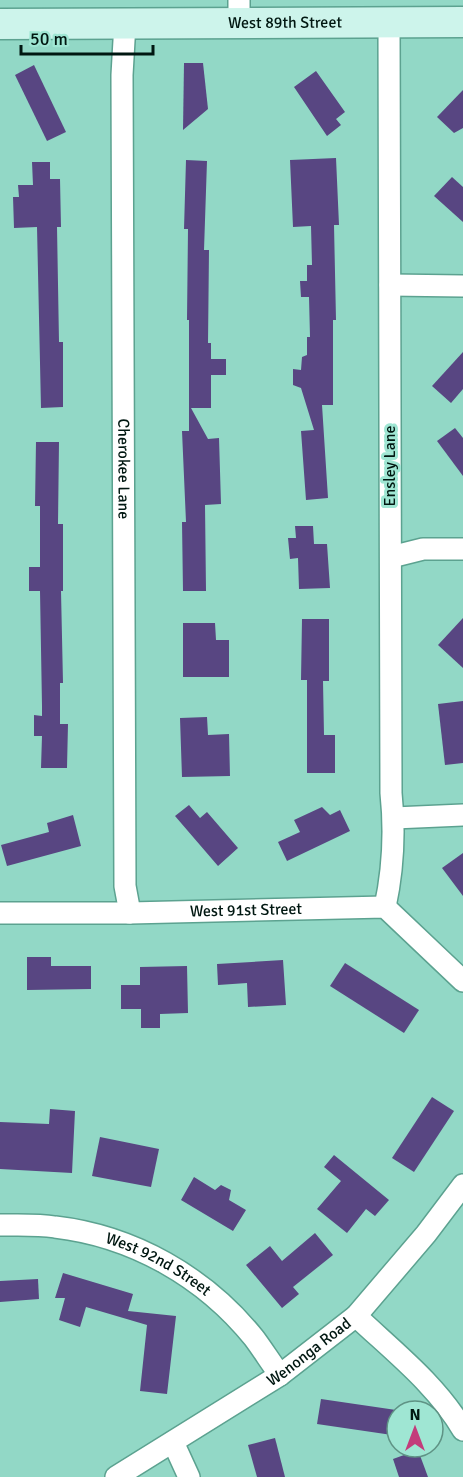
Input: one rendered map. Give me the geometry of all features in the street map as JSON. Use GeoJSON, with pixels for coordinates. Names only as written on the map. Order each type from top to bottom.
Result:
{"type":"FeatureCollection","features":[{"type":"Feature","properties":{"kind":"street","name":"West 89th Street"},"geometry":{"type":"LineString","coordinates":[[0,24],[126,23],[239,11],[390,23],[463,22]]}},
{"type":"Feature","properties":{"kind":"street","name":"Cherokee Lane"},"geometry":{"type":"LineString","coordinates":[[126,23],[122,75],[125,886],[130,913]]}},
{"type":"Feature","properties":{"kind":"street","name":"Ensley Lane"},"geometry":{"type":"LineString","coordinates":[[385,907],[392,876],[394,818],[391,793],[390,23]]}},
{"type":"Feature","properties":{"kind":"street"},"geometry":{"type":"LineString","coordinates":[[390,285],[463,286]]}},
{"type":"Feature","properties":{"kind":"street"},"geometry":{"type":"LineString","coordinates":[[391,557],[423,549],[463,549]]}},
{"type":"Feature","properties":{"kind":"street"},"geometry":{"type":"LineString","coordinates":[[394,818],[463,815]]}},
{"type":"Feature","properties":{"kind":"street","name":"West 91st Street"},"geometry":{"type":"LineString","coordinates":[[0,913],[130,913],[385,907]]}},
{"type":"Feature","properties":{"kind":"street"},"geometry":{"type":"LineString","coordinates":[[385,907],[463,981]]}},
{"type":"Feature","properties":{"kind":"street","name":"Wenonga Road"},"geometry":{"type":"LineString","coordinates":[[116,1477],[280,1375],[356,1316],[426,1234],[463,1185]]}},
{"type":"Feature","properties":{"kind":"street","name":"West 92nd Street"},"geometry":{"type":"LineString","coordinates":[[0,1225],[54,1226],[92,1233],[134,1246],[174,1267],[213,1296],[240,1322],[280,1375]]}},
{"type":"Feature","properties":{"kind":"street"},"geometry":{"type":"LineString","coordinates":[[356,1316],[416,1372],[443,1402],[463,1430]]}},
{"type":"Feature","properties":{"kind":"street"},"geometry":{"type":"LineString","coordinates":[[173,1442],[189,1477]]}},
{"type":"Feature","properties":{"kind":"building"},"geometry":{"type":"Polygon","coordinates":[[[184,63],[203,63],[208,109],[183,130],[184,63]]]}},
{"type":"Feature","properties":{"kind":"building"},"geometry":{"type":"Polygon","coordinates":[[[34,65],[66,132],[47,141],[15,75],[34,65]]]}},
{"type":"Feature","properties":{"kind":"building"},"geometry":{"type":"Polygon","coordinates":[[[316,71],[345,112],[336,119],[341,125],[327,136],[294,87],[316,71]]]}},
{"type":"Feature","properties":{"kind":"building"},"geometry":{"type":"Polygon","coordinates":[[[463,90],[463,128],[454,133],[437,117],[463,90]]]}},
{"type":"Feature","properties":{"kind":"building"},"geometry":{"type":"Polygon","coordinates":[[[336,158],[339,225],[334,225],[336,320],[333,320],[333,405],[322,405],[328,498],[306,500],[301,431],[314,430],[301,388],[293,385],[293,369],[301,370],[302,357],[307,355],[307,337],[310,337],[309,297],[301,297],[300,281],[307,281],[307,265],[312,265],[311,226],[293,227],[290,160],[336,158]]]}},
{"type":"Feature","properties":{"kind":"building"},"geometry":{"type":"Polygon","coordinates":[[[186,160],[207,161],[204,250],[209,250],[208,343],[211,343],[211,359],[226,359],[226,375],[211,375],[211,408],[191,408],[208,439],[219,438],[221,504],[205,505],[206,591],[183,591],[182,522],[186,522],[182,431],[189,431],[188,229],[184,229],[186,160]]]}},
{"type":"Feature","properties":{"kind":"building"},"geometry":{"type":"Polygon","coordinates":[[[32,162],[50,162],[50,179],[60,179],[61,227],[57,227],[59,342],[63,342],[63,407],[41,408],[37,227],[14,228],[13,197],[19,197],[18,185],[33,185],[32,162]]]}},
{"type":"Feature","properties":{"kind":"building"},"geometry":{"type":"Polygon","coordinates":[[[452,177],[463,187],[463,222],[434,196],[452,177]]]}},
{"type":"Feature","properties":{"kind":"building"},"geometry":{"type":"Polygon","coordinates":[[[463,352],[463,389],[451,403],[432,386],[463,352]]]}},
{"type":"Feature","properties":{"kind":"building"},"geometry":{"type":"Polygon","coordinates":[[[455,428],[463,438],[463,476],[437,441],[455,428]]]}},
{"type":"Feature","properties":{"kind":"building"},"geometry":{"type":"Polygon","coordinates":[[[36,442],[59,442],[58,524],[63,524],[63,591],[61,591],[63,683],[60,683],[60,724],[68,724],[67,768],[41,768],[42,736],[34,736],[34,715],[42,716],[40,591],[29,591],[29,567],[40,567],[40,506],[35,506],[36,442]]]}},
{"type":"Feature","properties":{"kind":"building"},"geometry":{"type":"Polygon","coordinates":[[[295,526],[313,526],[314,544],[327,544],[330,588],[299,589],[298,558],[290,559],[288,538],[296,538],[295,526]]]}},
{"type":"Feature","properties":{"kind":"building"},"geometry":{"type":"Polygon","coordinates":[[[463,618],[463,668],[438,645],[463,618]]]}},
{"type":"Feature","properties":{"kind":"building"},"geometry":{"type":"Polygon","coordinates":[[[302,619],[329,619],[329,681],[323,681],[324,735],[335,735],[335,773],[307,773],[307,680],[301,680],[302,619]]]}},
{"type":"Feature","properties":{"kind":"building"},"geometry":{"type":"Polygon","coordinates":[[[183,623],[215,623],[216,640],[229,640],[229,677],[183,677],[183,623]]]}},
{"type":"Feature","properties":{"kind":"building"},"geometry":{"type":"Polygon","coordinates":[[[463,701],[463,763],[445,765],[438,704],[463,701]]]}},
{"type":"Feature","properties":{"kind":"building"},"geometry":{"type":"Polygon","coordinates":[[[207,717],[208,735],[229,734],[230,776],[182,777],[180,718],[207,717]]]}},
{"type":"Feature","properties":{"kind":"building"},"geometry":{"type":"Polygon","coordinates":[[[189,805],[200,818],[207,812],[238,848],[218,866],[175,816],[189,805]]]}},
{"type":"Feature","properties":{"kind":"building"},"geometry":{"type":"Polygon","coordinates":[[[322,807],[330,815],[340,810],[350,831],[287,861],[278,842],[300,832],[294,820],[322,807]]]}},
{"type":"Feature","properties":{"kind":"building"},"geometry":{"type":"Polygon","coordinates":[[[73,815],[81,846],[7,866],[1,845],[49,832],[47,823],[73,815]]]}},
{"type":"Feature","properties":{"kind":"building"},"geometry":{"type":"Polygon","coordinates":[[[463,853],[463,896],[442,868],[463,853]]]}},
{"type":"Feature","properties":{"kind":"building"},"geometry":{"type":"Polygon","coordinates":[[[27,957],[51,957],[51,966],[91,966],[91,989],[27,990],[27,957]]]}},
{"type":"Feature","properties":{"kind":"building"},"geometry":{"type":"Polygon","coordinates":[[[283,960],[286,1005],[248,1007],[247,983],[218,985],[217,964],[283,960]]]}},
{"type":"Feature","properties":{"kind":"building"},"geometry":{"type":"Polygon","coordinates":[[[345,963],[419,1010],[404,1033],[330,986],[345,963]]]}},
{"type":"Feature","properties":{"kind":"building"},"geometry":{"type":"Polygon","coordinates":[[[187,966],[188,1013],[160,1014],[160,1028],[141,1028],[141,1009],[121,1009],[121,985],[140,985],[140,967],[187,966]]]}},
{"type":"Feature","properties":{"kind":"building"},"geometry":{"type":"Polygon","coordinates":[[[432,1097],[454,1111],[414,1172],[392,1158],[432,1097]]]}},
{"type":"Feature","properties":{"kind":"building"},"geometry":{"type":"Polygon","coordinates":[[[50,1109],[75,1111],[72,1173],[0,1169],[0,1122],[49,1124],[50,1109]]]}},
{"type":"Feature","properties":{"kind":"building"},"geometry":{"type":"Polygon","coordinates":[[[100,1137],[159,1149],[151,1187],[92,1176],[100,1137]]]}},
{"type":"Feature","properties":{"kind":"building"},"geometry":{"type":"Polygon","coordinates":[[[334,1155],[389,1200],[375,1216],[366,1209],[347,1233],[317,1209],[341,1181],[324,1167],[334,1155]]]}},
{"type":"Feature","properties":{"kind":"building"},"geometry":{"type":"Polygon","coordinates":[[[194,1177],[215,1190],[221,1185],[231,1190],[229,1200],[246,1210],[233,1231],[181,1200],[194,1177]]]}},
{"type":"Feature","properties":{"kind":"building"},"geometry":{"type":"Polygon","coordinates":[[[315,1233],[333,1255],[293,1287],[299,1294],[282,1308],[246,1265],[270,1246],[282,1261],[315,1233]]]}},
{"type":"Feature","properties":{"kind":"building"},"geometry":{"type":"Polygon","coordinates":[[[63,1273],[133,1294],[128,1311],[176,1316],[167,1394],[140,1391],[147,1325],[86,1307],[80,1327],[59,1320],[65,1298],[55,1298],[63,1273]]]}},
{"type":"Feature","properties":{"kind":"building"},"geometry":{"type":"Polygon","coordinates":[[[38,1279],[39,1299],[0,1302],[0,1281],[38,1279]]]}},
{"type":"Feature","properties":{"kind":"building"},"geometry":{"type":"Polygon","coordinates":[[[321,1399],[385,1408],[385,1434],[317,1424],[321,1399]]]}},
{"type":"Feature","properties":{"kind":"building"},"geometry":{"type":"Polygon","coordinates":[[[275,1438],[285,1477],[257,1477],[248,1445],[275,1438]]]}},
{"type":"Feature","properties":{"kind":"building"},"geometry":{"type":"Polygon","coordinates":[[[393,1459],[421,1459],[428,1477],[399,1477],[393,1459]]]}}]}
